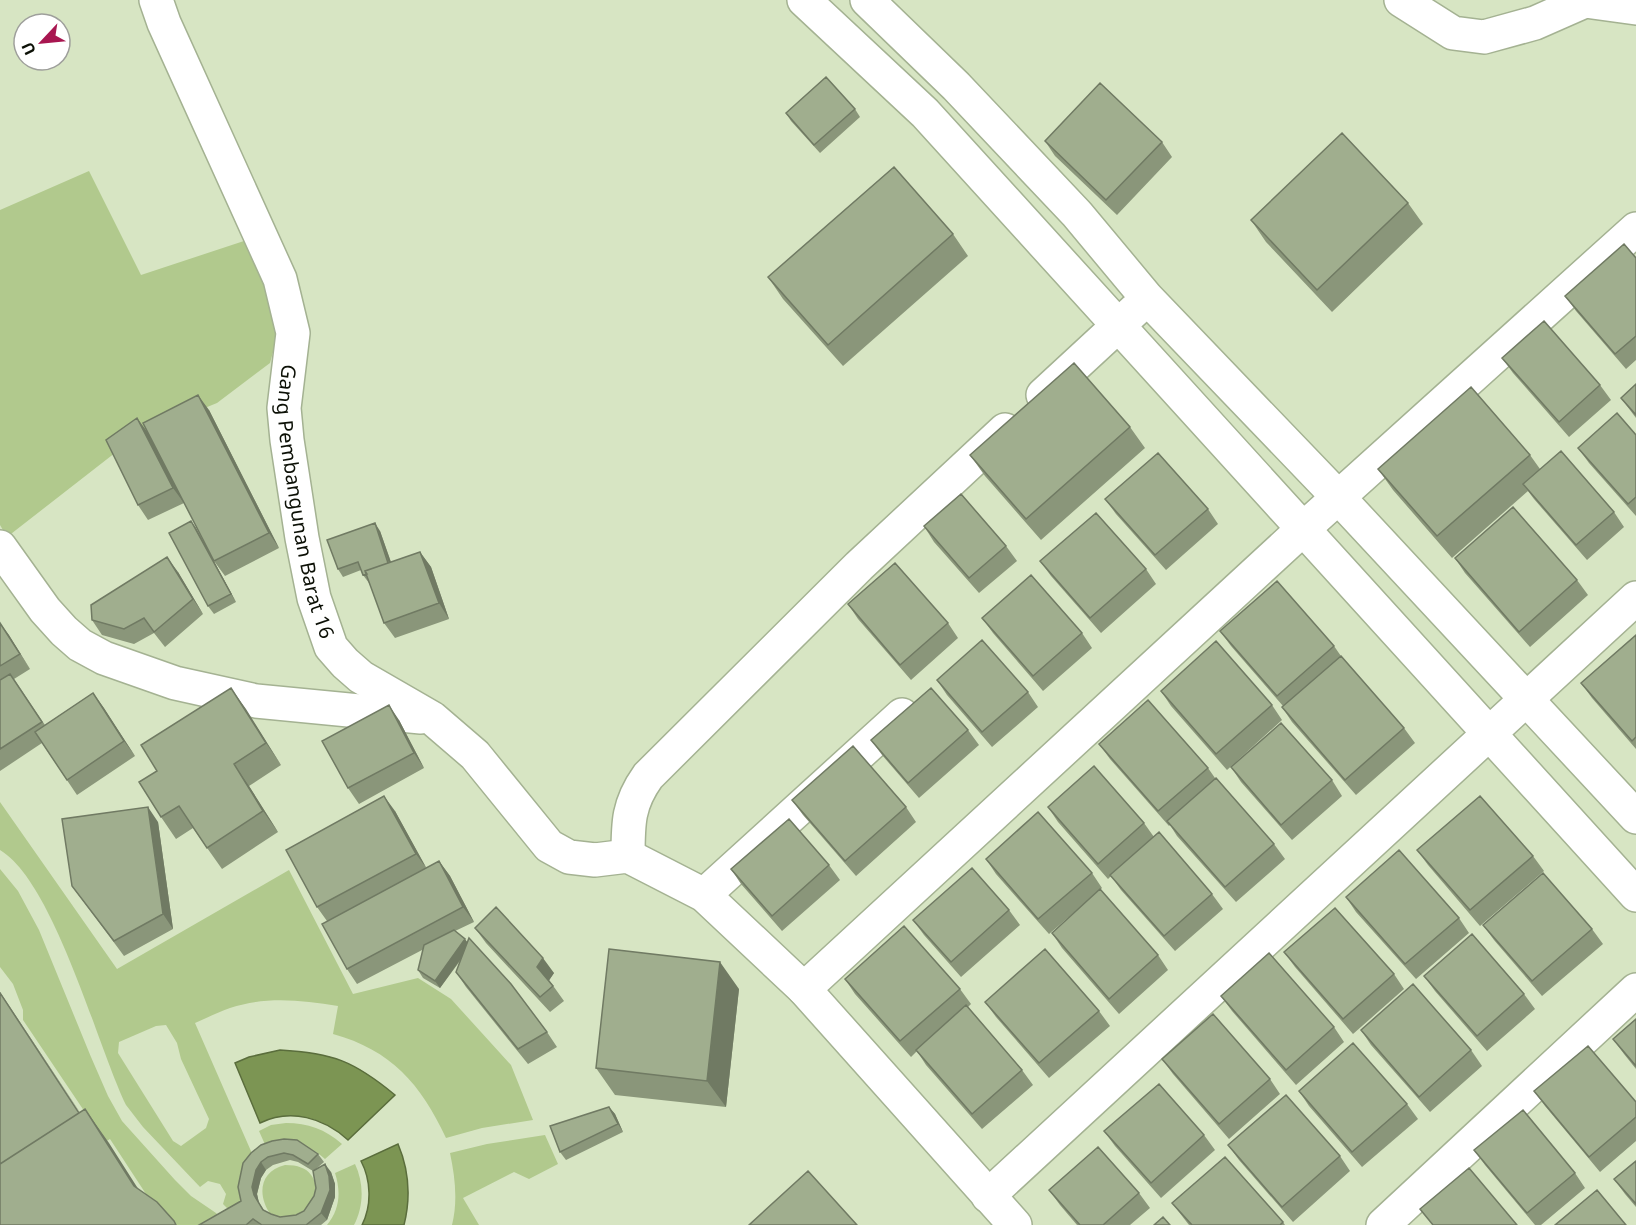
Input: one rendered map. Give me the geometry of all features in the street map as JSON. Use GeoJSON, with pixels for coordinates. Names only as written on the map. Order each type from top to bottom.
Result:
{"type":"FeatureCollection","features":[{"type":"Feature","properties":{"kind":"street","name":"Gang Pembangunan Barat 16"},"geometry":{"type":"LineString","coordinates":[[156,0],[164,23],[280,279],[287,301],[293,333],[284,408],[287,440],[314,598],[331,647],[361,677],[432,718],[475,755],[549,846],[569,857],[595,860],[628,856]]}},
{"type":"Feature","properties":{"kind":"street"},"geometry":{"type":"LineString","coordinates":[[804,0],[925,113],[1636,895]]}},
{"type":"Feature","properties":{"kind":"street"},"geometry":{"type":"LineString","coordinates":[[867,0],[956,87],[1077,214],[1147,298],[1339,498],[1636,817]]}},
{"type":"Feature","properties":{"kind":"street"},"geometry":{"type":"LineString","coordinates":[[1401,0],[1453,33],[1484,38],[1535,23],[1584,0],[1636,8]]}},
{"type":"Feature","properties":{"kind":"street"},"geometry":{"type":"LineString","coordinates":[[804,989],[1303,529],[1636,229]]}},
{"type":"Feature","properties":{"kind":"street"},"geometry":{"type":"LineString","coordinates":[[1015,1225],[804,989],[704,895],[628,856],[628,819],[638,790],[660,762],[859,566],[1147,298]]}},
{"type":"Feature","properties":{"kind":"street"},"geometry":{"type":"LineString","coordinates":[[0,548],[45,610],[64,631],[80,645],[104,658],[174,683],[256,701],[432,718]]}},
{"type":"Feature","properties":{"kind":"street"},"geometry":{"type":"LineString","coordinates":[[988,1196],[1636,598]]}},
{"type":"Feature","properties":{"kind":"street"},"geometry":{"type":"LineString","coordinates":[[704,895],[902,715]]}},
{"type":"Feature","properties":{"kind":"street"},"geometry":{"type":"LineString","coordinates":[[1383,1225],[1636,990]]}},
{"type":"Feature","properties":{"kind":"shaded area"},"geometry":{"type":"Polygon","coordinates":[[[89,171],[141,275],[250,239],[281,323],[270,363],[217,403],[138,435],[7,537],[0,525],[0,210],[89,171]]]}},
{"type":"Feature","properties":{"kind":"shaded area"},"geometry":{"type":"Polygon","coordinates":[[[0,802],[117,969],[289,870],[353,994],[418,978],[451,999],[511,1065],[533,1120],[482,1128],[446,1138],[426,1101],[402,1072],[372,1049],[333,1034],[338,1006],[284,1000],[243,1004],[230,1008],[195,1023],[254,1158],[240,1195],[242,1208],[232,1213],[223,1204],[226,1194],[220,1184],[208,1181],[200,1187],[143,1127],[126,1105],[56,929],[20,868],[0,850],[0,802]],[[166,1025],[156,1026],[119,1042],[118,1053],[173,1141],[181,1146],[206,1128],[209,1119],[181,1059],[177,1043],[166,1025]]]}},
{"type":"Feature","properties":{"kind":"shaded area"},"geometry":{"type":"Polygon","coordinates":[[[0,869],[18,891],[39,930],[91,1057],[122,1121],[191,1196],[221,1218],[212,1225],[173,1225],[161,1217],[110,1139],[105,1142],[23,1020],[23,1010],[13,984],[0,967],[0,869]]]}},
{"type":"Feature","properties":{"kind":"shaded area"},"geometry":{"type":"Polygon","coordinates":[[[280,1050],[315,1054],[342,1061],[367,1074],[395,1095],[348,1140],[328,1126],[307,1118],[283,1116],[260,1123],[235,1063],[249,1057],[280,1050]]]}},
{"type":"Feature","properties":{"kind":"shaded area"},"geometry":{"type":"Polygon","coordinates":[[[286,1123],[316,1128],[342,1144],[325,1159],[304,1147],[267,1149],[259,1131],[271,1125],[286,1123]]]}},
{"type":"Feature","properties":{"kind":"shaded area"},"geometry":{"type":"Polygon","coordinates":[[[545,1135],[558,1164],[529,1179],[514,1172],[463,1198],[479,1225],[452,1225],[455,1189],[450,1153],[487,1144],[545,1135]]]}},
{"type":"Feature","properties":{"kind":"shaded area"},"geometry":{"type":"Polygon","coordinates":[[[398,1144],[405,1164],[408,1184],[408,1204],[404,1225],[362,1225],[369,1193],[367,1176],[361,1161],[398,1144]]]}},
{"type":"Feature","properties":{"kind":"shaded area"},"geometry":{"type":"Polygon","coordinates":[[[355,1164],[362,1194],[360,1210],[354,1225],[327,1225],[337,1207],[338,1187],[335,1173],[355,1164]]]}},
{"type":"Feature","properties":{"kind":"shaded area"},"geometry":{"type":"Polygon","coordinates":[[[285,1165],[307,1170],[316,1186],[317,1201],[294,1221],[271,1215],[262,1192],[265,1178],[276,1168],[285,1165]]]}},
{"type":"Feature","properties":{"kind":"building"},"geometry":{"type":"Polygon","coordinates":[[[826,77],[855,109],[814,145],[786,113],[826,77]]]}},
{"type":"Feature","properties":{"kind":"building"},"geometry":{"type":"Polygon","coordinates":[[[1100,83],[1162,142],[1106,200],[1045,141],[1100,83]]]}},
{"type":"Feature","properties":{"kind":"building"},"geometry":{"type":"Polygon","coordinates":[[[1342,133],[1408,203],[1317,290],[1251,220],[1342,133]]]}},
{"type":"Feature","properties":{"kind":"building"},"geometry":{"type":"Polygon","coordinates":[[[894,167],[953,234],[828,345],[768,277],[894,167]]]}},
{"type":"Feature","properties":{"kind":"building"},"geometry":{"type":"Polygon","coordinates":[[[1624,244],[1636,258],[1636,336],[1615,354],[1565,296],[1624,244]]]}},
{"type":"Feature","properties":{"kind":"building"},"geometry":{"type":"Polygon","coordinates":[[[1544,321],[1600,385],[1559,422],[1502,358],[1544,321]]]}},
{"type":"Feature","properties":{"kind":"building"},"geometry":{"type":"Polygon","coordinates":[[[1074,363],[1130,427],[1026,519],[970,455],[1074,363]]]}},
{"type":"Feature","properties":{"kind":"building"},"geometry":{"type":"Polygon","coordinates":[[[1636,384],[1636,415],[1621,398],[1636,384]]]}},
{"type":"Feature","properties":{"kind":"building"},"geometry":{"type":"Polygon","coordinates":[[[1471,387],[1530,455],[1437,536],[1378,469],[1471,387]]]}},
{"type":"Feature","properties":{"kind":"building"},"geometry":{"type":"Polygon","coordinates":[[[198,395],[269,533],[214,561],[143,423],[198,395]]]}},
{"type":"Feature","properties":{"kind":"building"},"geometry":{"type":"Polygon","coordinates":[[[1617,413],[1636,435],[1636,497],[1628,504],[1578,448],[1617,413]]]}},
{"type":"Feature","properties":{"kind":"building"},"geometry":{"type":"Polygon","coordinates":[[[137,418],[173,488],[138,505],[106,440],[137,418]]]}},
{"type":"Feature","properties":{"kind":"building"},"geometry":{"type":"Polygon","coordinates":[[[1561,451],[1614,512],[1576,545],[1523,484],[1561,451]]]}},
{"type":"Feature","properties":{"kind":"building"},"geometry":{"type":"Polygon","coordinates":[[[1158,453],[1208,509],[1155,555],[1105,499],[1158,453]]]}},
{"type":"Feature","properties":{"kind":"building"},"geometry":{"type":"Polygon","coordinates":[[[961,494],[1006,546],[969,578],[924,526],[961,494]]]}},
{"type":"Feature","properties":{"kind":"building"},"geometry":{"type":"Polygon","coordinates":[[[1513,507],[1577,580],[1519,632],[1455,558],[1513,507]]]}},
{"type":"Feature","properties":{"kind":"building"},"geometry":{"type":"Polygon","coordinates":[[[1096,513],[1146,569],[1090,618],[1040,561],[1096,513]]]}},
{"type":"Feature","properties":{"kind":"building"},"geometry":{"type":"Polygon","coordinates":[[[191,521],[231,594],[208,606],[169,533],[191,521]]]}},
{"type":"Feature","properties":{"kind":"building"},"geometry":{"type":"Polygon","coordinates":[[[375,523],[388,563],[365,571],[367,574],[363,575],[358,562],[338,569],[327,540],[375,523]]]}},
{"type":"Feature","properties":{"kind":"building"},"geometry":{"type":"Polygon","coordinates":[[[420,552],[439,603],[384,623],[365,571],[420,552]]]}},
{"type":"Feature","properties":{"kind":"building"},"geometry":{"type":"Polygon","coordinates":[[[167,557],[193,599],[154,632],[144,618],[124,629],[92,620],[91,605],[167,557]]]}},
{"type":"Feature","properties":{"kind":"building"},"geometry":{"type":"Polygon","coordinates":[[[895,563],[948,623],[900,665],[848,604],[895,563]]]}},
{"type":"Feature","properties":{"kind":"building"},"geometry":{"type":"Polygon","coordinates":[[[1031,575],[1082,633],[1033,676],[982,618],[1031,575]]]}},
{"type":"Feature","properties":{"kind":"building"},"geometry":{"type":"Polygon","coordinates":[[[1277,581],[1334,646],[1277,696],[1220,631],[1277,581]]]}},
{"type":"Feature","properties":{"kind":"building"},"geometry":{"type":"Polygon","coordinates":[[[0,623],[20,654],[0,666],[0,623]]]}},
{"type":"Feature","properties":{"kind":"building"},"geometry":{"type":"Polygon","coordinates":[[[1636,635],[1636,737],[1632,741],[1581,683],[1636,635]]]}},
{"type":"Feature","properties":{"kind":"building"},"geometry":{"type":"Polygon","coordinates":[[[982,640],[1028,692],[982,732],[937,680],[982,640]]]}},
{"type":"Feature","properties":{"kind":"building"},"geometry":{"type":"Polygon","coordinates":[[[1216,641],[1272,705],[1216,754],[1161,691],[1216,641]]]}},
{"type":"Feature","properties":{"kind":"building"},"geometry":{"type":"Polygon","coordinates":[[[1341,656],[1404,728],[1345,780],[1282,707],[1341,656]]]}},
{"type":"Feature","properties":{"kind":"building"},"geometry":{"type":"Polygon","coordinates":[[[10,674],[42,722],[0,749],[0,680],[10,674]]]}},
{"type":"Feature","properties":{"kind":"building"},"geometry":{"type":"Polygon","coordinates":[[[231,688],[266,743],[234,764],[263,811],[207,848],[179,806],[161,817],[139,782],[157,771],[141,745],[231,688]]]}},
{"type":"Feature","properties":{"kind":"building"},"geometry":{"type":"Polygon","coordinates":[[[931,688],[968,730],[908,783],[871,740],[931,688]]]}},
{"type":"Feature","properties":{"kind":"building"},"geometry":{"type":"Polygon","coordinates":[[[93,693],[124,741],[67,780],[35,732],[93,693]]]}},
{"type":"Feature","properties":{"kind":"building"},"geometry":{"type":"Polygon","coordinates":[[[1148,700],[1208,768],[1158,811],[1099,744],[1148,700]]]}},
{"type":"Feature","properties":{"kind":"building"},"geometry":{"type":"Polygon","coordinates":[[[389,705],[414,753],[348,788],[322,741],[389,705]]]}},
{"type":"Feature","properties":{"kind":"building"},"geometry":{"type":"Polygon","coordinates":[[[1281,723],[1332,780],[1281,825],[1231,767],[1281,723]]]}},
{"type":"Feature","properties":{"kind":"building"},"geometry":{"type":"Polygon","coordinates":[[[853,746],[906,807],[845,861],[792,800],[853,746]]]}},
{"type":"Feature","properties":{"kind":"building"},"geometry":{"type":"Polygon","coordinates":[[[1094,766],[1144,823],[1098,864],[1048,807],[1094,766]]]}},
{"type":"Feature","properties":{"kind":"building"},"geometry":{"type":"Polygon","coordinates":[[[1216,778],[1274,844],[1225,887],[1167,821],[1216,778]]]}},
{"type":"Feature","properties":{"kind":"building"},"geometry":{"type":"Polygon","coordinates":[[[384,796],[416,854],[317,907],[286,850],[384,796]]]}},
{"type":"Feature","properties":{"kind":"building"},"geometry":{"type":"Polygon","coordinates":[[[1480,796],[1533,856],[1470,910],[1417,850],[1480,796]]]}},
{"type":"Feature","properties":{"kind":"building"},"geometry":{"type":"Polygon","coordinates":[[[148,807],[163,914],[114,941],[72,886],[62,819],[148,807]]]}},
{"type":"Feature","properties":{"kind":"building"},"geometry":{"type":"Polygon","coordinates":[[[1038,812],[1092,873],[1038,919],[986,859],[1038,812]]]}},
{"type":"Feature","properties":{"kind":"building"},"geometry":{"type":"Polygon","coordinates":[[[789,819],[829,865],[772,916],[731,869],[789,819]]]}},
{"type":"Feature","properties":{"kind":"building"},"geometry":{"type":"Polygon","coordinates":[[[1159,832],[1212,894],[1164,936],[1110,875],[1159,832]]]}},
{"type":"Feature","properties":{"kind":"building"},"geometry":{"type":"Polygon","coordinates":[[[1399,850],[1459,918],[1405,964],[1346,897],[1399,850]]]}},
{"type":"Feature","properties":{"kind":"building"},"geometry":{"type":"Polygon","coordinates":[[[439,861],[463,907],[347,969],[322,924],[439,861]]]}},
{"type":"Feature","properties":{"kind":"building"},"geometry":{"type":"Polygon","coordinates":[[[972,868],[1009,910],[951,962],[913,920],[972,868]]]}},
{"type":"Feature","properties":{"kind":"building"},"geometry":{"type":"Polygon","coordinates":[[[1543,873],[1592,929],[1532,981],[1483,925],[1543,873]]]}},
{"type":"Feature","properties":{"kind":"building"},"geometry":{"type":"Polygon","coordinates":[[[1100,889],[1158,955],[1109,999],[1052,933],[1100,889]]]}},
{"type":"Feature","properties":{"kind":"building"},"geometry":{"type":"Polygon","coordinates":[[[496,907],[543,958],[537,967],[553,986],[540,997],[475,928],[496,907]]]}},
{"type":"Feature","properties":{"kind":"building"},"geometry":{"type":"Polygon","coordinates":[[[1335,908],[1394,974],[1343,1019],[1284,952],[1335,908]]]}},
{"type":"Feature","properties":{"kind":"building"},"geometry":{"type":"Polygon","coordinates":[[[904,926],[960,989],[900,1041],[845,979],[904,926]]]}},
{"type":"Feature","properties":{"kind":"building"},"geometry":{"type":"Polygon","coordinates":[[[454,930],[465,939],[435,981],[418,970],[424,945],[454,930]]]}},
{"type":"Feature","properties":{"kind":"building"},"geometry":{"type":"Polygon","coordinates":[[[1472,934],[1524,994],[1477,1036],[1424,976],[1472,934]]]}},
{"type":"Feature","properties":{"kind":"building"},"geometry":{"type":"Polygon","coordinates":[[[469,938],[511,984],[547,1032],[518,1049],[456,972],[469,938]]]}},
{"type":"Feature","properties":{"kind":"building"},"geometry":{"type":"Polygon","coordinates":[[[609,949],[720,962],[707,1081],[596,1068],[609,949]]]}},
{"type":"Feature","properties":{"kind":"building"},"geometry":{"type":"Polygon","coordinates":[[[1045,949],[1099,1011],[1039,1063],[985,1002],[1045,949]]]}},
{"type":"Feature","properties":{"kind":"building"},"geometry":{"type":"Polygon","coordinates":[[[1269,953],[1334,1027],[1286,1070],[1221,996],[1269,953]]]}},
{"type":"Feature","properties":{"kind":"building"},"geometry":{"type":"Polygon","coordinates":[[[1413,984],[1471,1050],[1419,1097],[1361,1030],[1413,984]]]}},
{"type":"Feature","properties":{"kind":"building"},"geometry":{"type":"Polygon","coordinates":[[[0,993],[79,1113],[0,1164],[0,993]]]}},
{"type":"Feature","properties":{"kind":"building"},"geometry":{"type":"Polygon","coordinates":[[[966,1005],[1022,1070],[972,1114],[916,1050],[966,1005]]]}},
{"type":"Feature","properties":{"kind":"building"},"geometry":{"type":"Polygon","coordinates":[[[1213,1014],[1270,1079],[1219,1124],[1162,1059],[1213,1014]]]}},
{"type":"Feature","properties":{"kind":"building"},"geometry":{"type":"Polygon","coordinates":[[[1636,1019],[1636,1066],[1613,1039],[1636,1019]]]}},
{"type":"Feature","properties":{"kind":"building"},"geometry":{"type":"Polygon","coordinates":[[[1353,1043],[1407,1104],[1352,1152],[1299,1091],[1353,1043]]]}},
{"type":"Feature","properties":{"kind":"building"},"geometry":{"type":"Polygon","coordinates":[[[1588,1046],[1636,1102],[1636,1117],[1589,1157],[1534,1091],[1588,1046]]]}},
{"type":"Feature","properties":{"kind":"building"},"geometry":{"type":"Polygon","coordinates":[[[1159,1084],[1204,1135],[1151,1183],[1104,1131],[1159,1084]]]}},
{"type":"Feature","properties":{"kind":"building"},"geometry":{"type":"Polygon","coordinates":[[[1286,1095],[1340,1156],[1282,1207],[1228,1145],[1286,1095]]]}},
{"type":"Feature","properties":{"kind":"building"},"geometry":{"type":"Polygon","coordinates":[[[609,1107],[618,1124],[560,1152],[550,1126],[609,1107]]]}},
{"type":"Feature","properties":{"kind":"building"},"geometry":{"type":"Polygon","coordinates":[[[85,1109],[134,1186],[157,1202],[176,1225],[0,1225],[0,1164],[85,1109]]]}},
{"type":"Feature","properties":{"kind":"building"},"geometry":{"type":"Polygon","coordinates":[[[1523,1110],[1575,1173],[1527,1213],[1474,1150],[1523,1110]]]}},
{"type":"Feature","properties":{"kind":"building"},"geometry":{"type":"Polygon","coordinates":[[[284,1139],[297,1140],[318,1154],[308,1164],[293,1155],[284,1153],[268,1157],[256,1170],[252,1187],[254,1195],[263,1210],[271,1214],[280,1217],[296,1215],[304,1211],[314,1196],[316,1188],[313,1171],[325,1164],[330,1190],[321,1213],[306,1225],[262,1225],[253,1219],[246,1225],[199,1225],[241,1201],[238,1187],[243,1163],[251,1153],[261,1145],[284,1139]]]}},
{"type":"Feature","properties":{"kind":"building"},"geometry":{"type":"Polygon","coordinates":[[[1098,1147],[1139,1193],[1103,1225],[1080,1225],[1049,1190],[1098,1147]]]}},
{"type":"Feature","properties":{"kind":"building"},"geometry":{"type":"Polygon","coordinates":[[[1225,1157],[1283,1222],[1280,1225],[1192,1225],[1172,1203],[1225,1157]]]}},
{"type":"Feature","properties":{"kind":"building"},"geometry":{"type":"Polygon","coordinates":[[[1636,1161],[1636,1204],[1614,1179],[1636,1161]]]}},
{"type":"Feature","properties":{"kind":"building"},"geometry":{"type":"Polygon","coordinates":[[[1469,1168],[1517,1225],[1433,1225],[1420,1209],[1469,1168]]]}},
{"type":"Feature","properties":{"kind":"building"},"geometry":{"type":"Polygon","coordinates":[[[808,1171],[857,1225],[749,1225],[808,1171]]]}},
{"type":"Feature","properties":{"kind":"building"},"geometry":{"type":"Polygon","coordinates":[[[1597,1190],[1626,1225],[1555,1225],[1597,1190]]]}},
{"type":"Feature","properties":{"kind":"building"},"geometry":{"type":"Polygon","coordinates":[[[1163,1217],[1170,1225],[1154,1225],[1163,1217]]]}}]}
